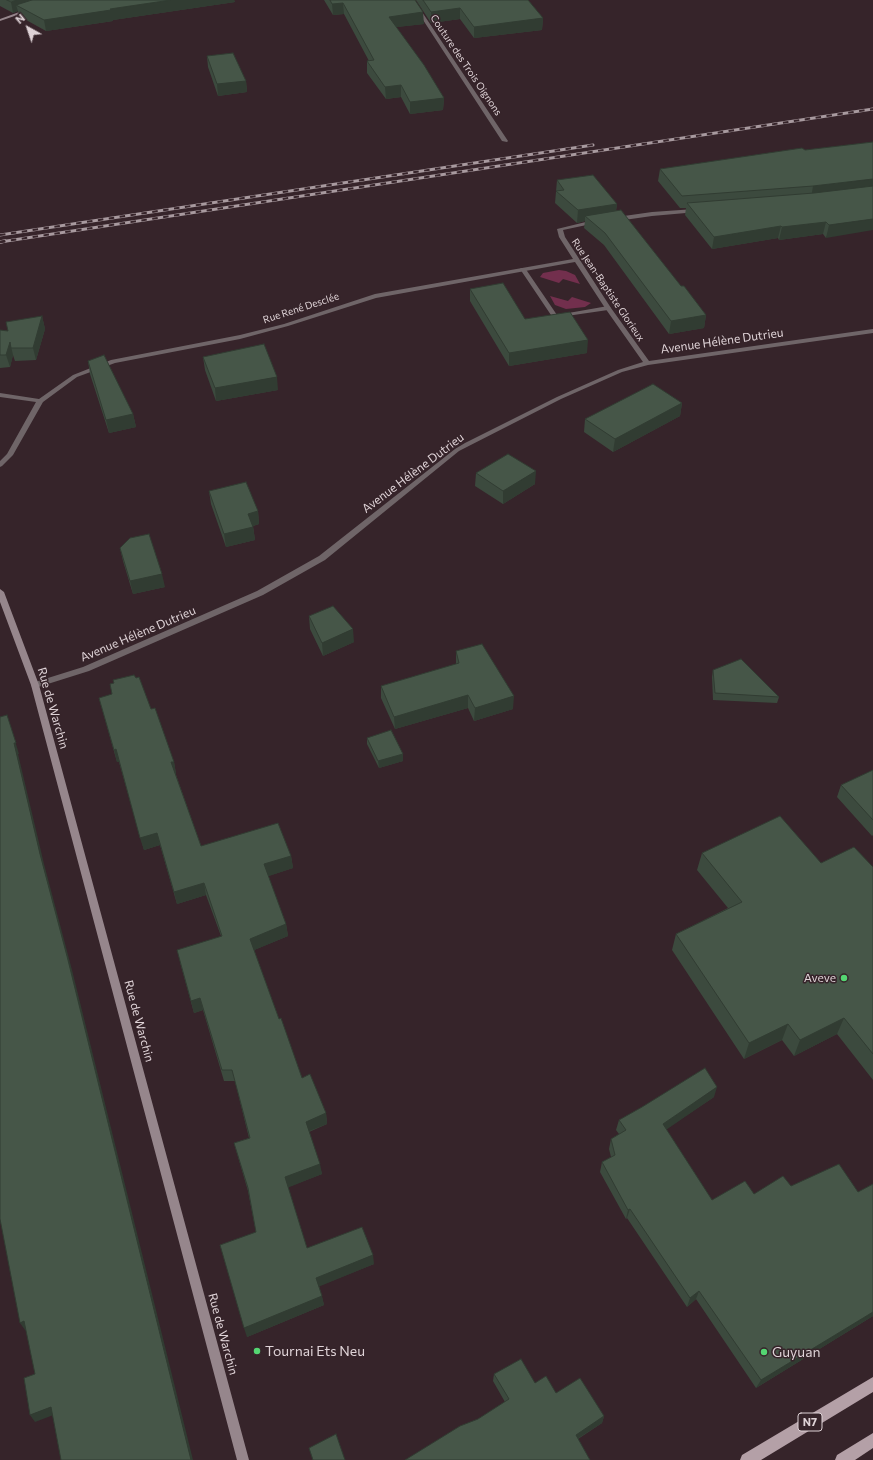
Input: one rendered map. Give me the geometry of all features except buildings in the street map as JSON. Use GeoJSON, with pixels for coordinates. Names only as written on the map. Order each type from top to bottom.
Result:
{"type":"FeatureCollection","features":[{"type":"Feature","properties":{"kind":"main road","name":"N7"},"geometry":{"type":"LineString","coordinates":[[748,1460],[873,1384]]}},
{"type":"Feature","properties":{"kind":"main road"},"geometry":{"type":"LineString","coordinates":[[842,1460],[873,1440]]}},
{"type":"Feature","properties":{"kind":"street","name":"Couture des Trois Oignons"},"geometry":{"type":"LineString","coordinates":[[412,0],[505,141]]}},
{"type":"Feature","properties":{"kind":"street"},"geometry":{"type":"LineString","coordinates":[[0,20],[33,9]]}},
{"type":"Feature","properties":{"kind":"street"},"geometry":{"type":"LineString","coordinates":[[614,219],[704,210]]}},
{"type":"Feature","properties":{"kind":"street","name":"Rue Jean-Baptiste Glorieux"},"geometry":{"type":"LineString","coordinates":[[599,221],[560,229],[562,237],[608,308],[647,363]]}},
{"type":"Feature","properties":{"kind":"street","name":"Rue René Desclée"},"geometry":{"type":"LineString","coordinates":[[0,466],[10,454],[40,401],[75,376],[113,361],[240,337],[286,325],[375,296],[577,260]]}},
{"type":"Feature","properties":{"kind":"street"},"geometry":{"type":"LineString","coordinates":[[524,269],[556,316],[608,308]]}},
{"type":"Feature","properties":{"kind":"street","name":"Avenue Hélène Dutrieu"},"geometry":{"type":"LineString","coordinates":[[35,685],[86,669],[260,593],[322,558],[467,444],[558,398],[620,371],[647,363],[873,331]]}},
{"type":"Feature","properties":{"kind":"street"},"geometry":{"type":"LineString","coordinates":[[0,395],[40,401]]}},
{"type":"Feature","properties":{"kind":"street","name":"Rue de Warchin"},"geometry":{"type":"LineString","coordinates":[[0,592],[35,685],[243,1460]]}},
{"type":"Feature","properties":{"kind":"shaded area"},"geometry":{"type":"Polygon","coordinates":[[[559,270],[575,275],[580,284],[563,279],[559,283],[540,277],[543,273],[559,270]]]}},
{"type":"Feature","properties":{"kind":"shaded area"},"geometry":{"type":"Polygon","coordinates":[[[550,296],[568,301],[572,297],[591,303],[585,307],[566,309],[555,305],[550,296]]]}},
{"type":"Feature","properties":{"kind":"railway"},"geometry":{"type":"LineString","coordinates":[[5,241],[0,242],[873,109]]}},
{"type":"Feature","properties":{"kind":"railway"},"geometry":{"type":"LineString","coordinates":[[0,235],[593,145]]}},
{"type":"Feature","properties":{"kind":"place","name":"Aveve"},"geometry":{"type":"Point","coordinates":[844,978]}},
{"type":"Feature","properties":{"kind":"place","name":"Tournai Ets Neu"},"geometry":{"type":"Point","coordinates":[257,1351]}},
{"type":"Feature","properties":{"kind":"place","name":"Guyuan"},"geometry":{"type":"Point","coordinates":[764,1352]}}]}
